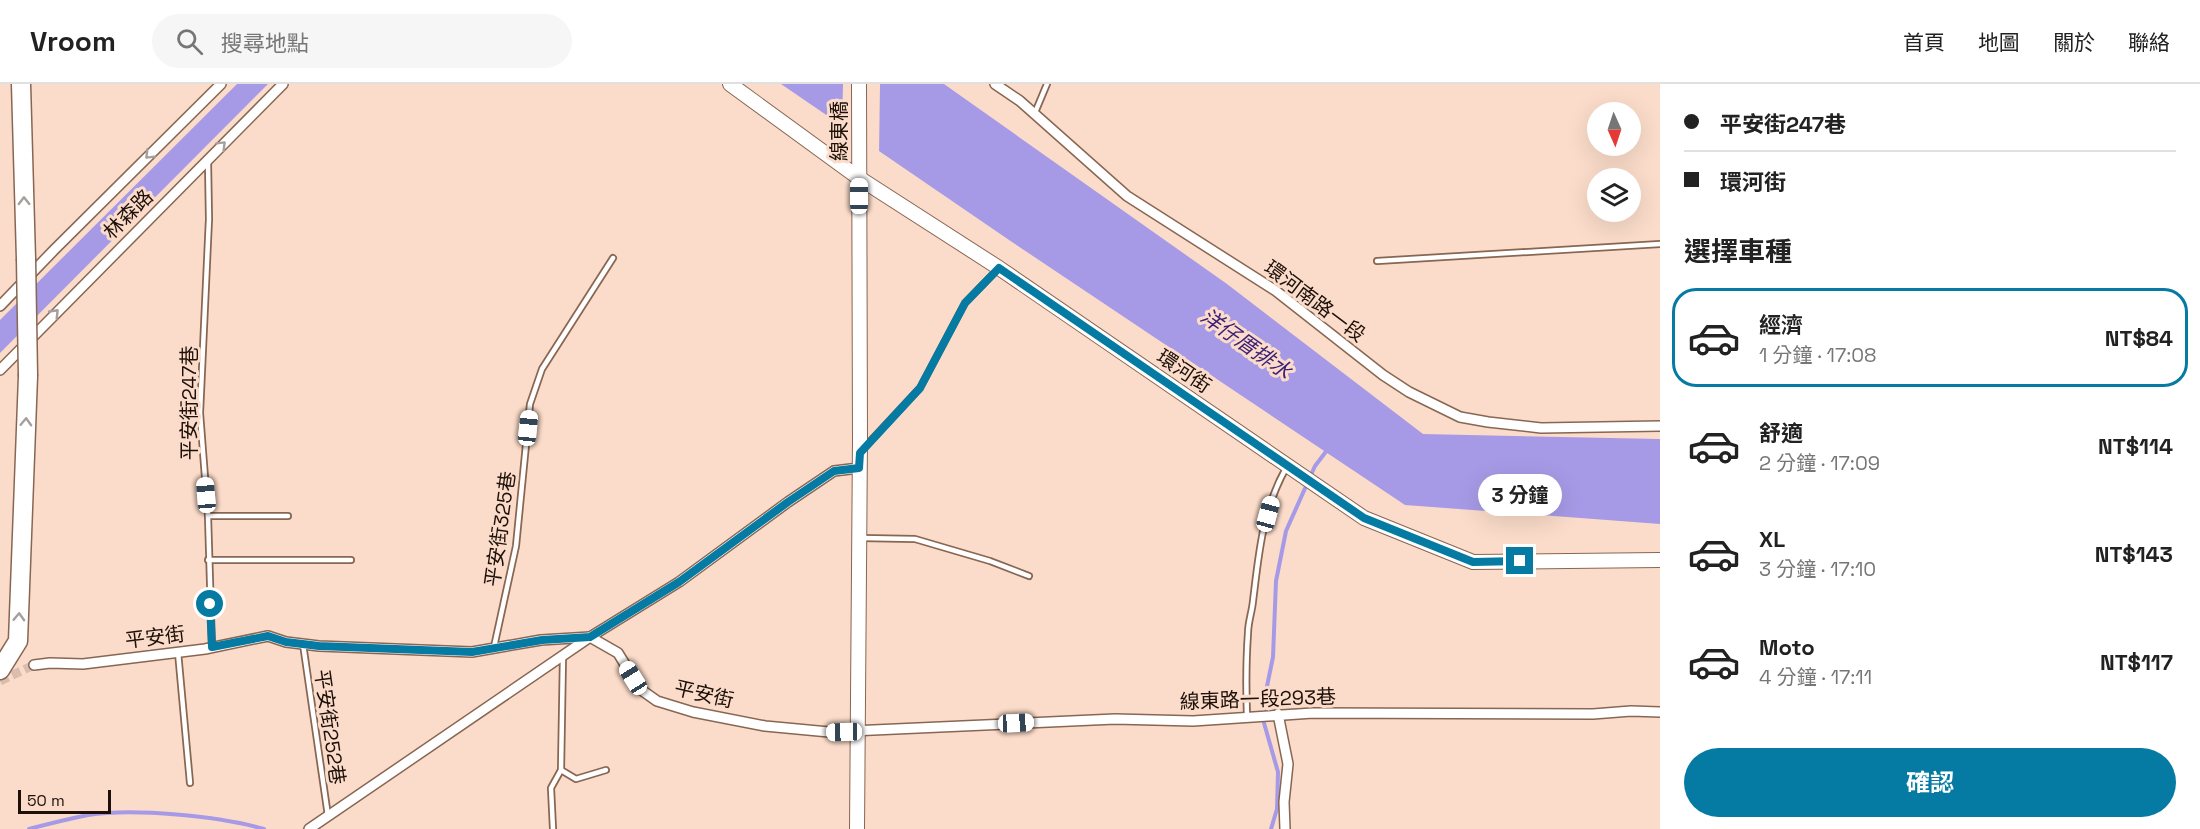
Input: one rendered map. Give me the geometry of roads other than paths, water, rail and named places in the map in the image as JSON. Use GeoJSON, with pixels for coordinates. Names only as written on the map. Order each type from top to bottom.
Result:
{"type":"FeatureCollection","features":[{"type":"Feature","properties":{"kind":"highway"},"geometry":{"type":"LineString","coordinates":[[0,670],[18,641],[28,376],[21,84]]}},
{"type":"Feature","properties":{"kind":"street","name":"林森路"},"geometry":{"type":"LineString","coordinates":[[0,306],[221,84]]}},
{"type":"Feature","properties":{"kind":"street","name":"林森路"},"geometry":{"type":"LineString","coordinates":[[0,370],[283,84]]}},
{"type":"Feature","properties":{"kind":"street","name":"環河街"},"geometry":{"type":"LineString","coordinates":[[730,84],[859,178],[999,268],[1364,518],[1473,562],[1660,560]]}},
{"type":"Feature","properties":{"kind":"street","name":"線東橋"},"geometry":{"type":"LineString","coordinates":[[857,829],[860,453],[859,84]]}},
{"type":"Feature","properties":{"kind":"street","name":"環河南路一段"},"geometry":{"type":"LineString","coordinates":[[995,84],[1020,101],[1127,196],[1276,291],[1383,375],[1441,409],[1460,417],[1541,428],[1660,426]]}},
{"type":"Feature","properties":{"kind":"street"},"geometry":{"type":"LineString","coordinates":[[309,829],[590,637],[679,582],[834,471],[859,468]]}},
{"type":"Feature","properties":{"kind":"street","name":"平安街"},"geometry":{"type":"LineString","coordinates":[[34,665],[83,664],[212,647],[268,636],[286,642],[303,642],[319,646],[472,652],[494,647],[590,637],[618,653],[640,689],[657,701],[693,712],[765,726],[829,732],[858,731]]}},
{"type":"Feature","properties":{"kind":"street","name":"線東路一段293巷"},"geometry":{"type":"LineString","coordinates":[[858,731],[1115,719],[1192,721],[1278,714],[1660,712]]}},
{"type":"Feature","properties":{"kind":"street"},"geometry":{"type":"LineString","coordinates":[[1278,714],[1288,765],[1284,802],[1285,829]]}},
{"type":"Feature","properties":{"kind":"lane"},"geometry":{"type":"LineString","coordinates":[[1034,115],[1047,84]]}},
{"type":"Feature","properties":{"kind":"lane","name":"平安街247巷"},"geometry":{"type":"LineString","coordinates":[[208,159],[209,219],[200,413],[208,516],[212,647]]}},
{"type":"Feature","properties":{"kind":"lane"},"geometry":{"type":"LineString","coordinates":[[1377,261],[1660,244]]}},
{"type":"Feature","properties":{"kind":"lane","name":"平安街325巷"},"geometry":{"type":"LineString","coordinates":[[494,647],[516,546],[530,404],[542,369],[613,258]]}},
{"type":"Feature","properties":{"kind":"lane"},"geometry":{"type":"LineString","coordinates":[[860,453],[920,388],[965,303],[999,268]]}},
{"type":"Feature","properties":{"kind":"lane"},"geometry":{"type":"LineString","coordinates":[[1247,716],[1248,631],[1254,577],[1274,491],[1287,465]]}},
{"type":"Feature","properties":{"kind":"lane"},"geometry":{"type":"LineString","coordinates":[[208,516],[288,516]]}},
{"type":"Feature","properties":{"kind":"lane"},"geometry":{"type":"LineString","coordinates":[[859,537],[915,539],[990,561],[1029,576]]}},
{"type":"Feature","properties":{"kind":"lane"},"geometry":{"type":"LineString","coordinates":[[208,560],[351,560]]}},
{"type":"Feature","properties":{"kind":"lane","name":"平安街252巷"},"geometry":{"type":"LineString","coordinates":[[303,642],[328,816]]}},
{"type":"Feature","properties":{"kind":"lane"},"geometry":{"type":"LineString","coordinates":[[178,652],[190,783]]}},
{"type":"Feature","properties":{"kind":"lane"},"geometry":{"type":"LineString","coordinates":[[553,829],[551,788],[561,770],[563,656]]}},
{"type":"Feature","properties":{"kind":"lane"},"geometry":{"type":"LineString","coordinates":[[561,770],[576,778],[606,770]]}},
{"type":"Feature","properties":{"kind":"water"},"geometry":{"type":"Polygon","coordinates":[[[237,84],[268,84],[0,353],[0,320],[237,84]]]}},
{"type":"Feature","properties":{"kind":"water","name":"洋仔厝排水"},"geometry":{"type":"Polygon","coordinates":[[[781,84],[944,84],[1227,284],[1423,434],[1660,439],[1660,524],[1405,505],[781,84]]]}},
{"type":"Feature","properties":{"kind":"waterway"},"geometry":{"type":"LineString","coordinates":[[1271,829],[1277,809],[1278,772],[1264,723],[1264,701],[1273,657],[1276,581],[1286,531],[1315,466],[1328,449]]}},
{"type":"Feature","properties":{"kind":"waterway"},"geometry":{"type":"LineString","coordinates":[[29,829],[88,815],[129,812],[201,817],[264,829]]}},
{"type":"Feature","properties":{"kind":"tunnel"},"geometry":{"type":"LineString","coordinates":[[0,681],[34,665]]}}]}
